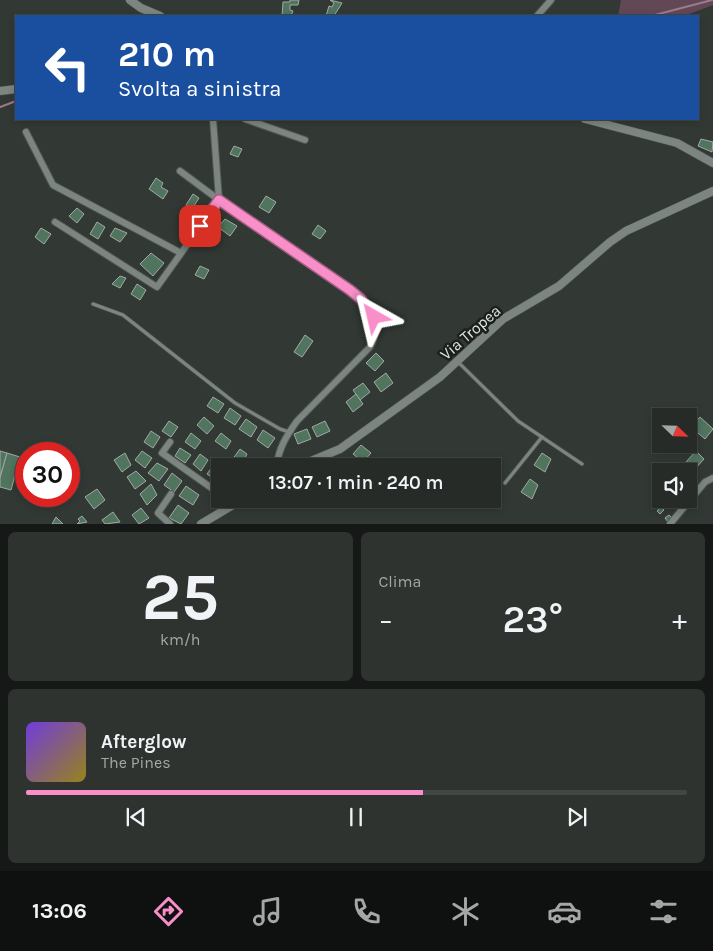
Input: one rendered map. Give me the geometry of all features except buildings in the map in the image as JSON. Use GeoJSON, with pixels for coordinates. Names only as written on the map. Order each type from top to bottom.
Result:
{"type":"FeatureCollection","features":[{"type":"Feature","properties":{"kind":"street"},"geometry":{"type":"LineString","coordinates":[[130,0],[141,8],[158,15]]}},
{"type":"Feature","properties":{"kind":"street"},"geometry":{"type":"LineString","coordinates":[[538,15],[551,0]]}},
{"type":"Feature","properties":{"kind":"street"},"geometry":{"type":"LineString","coordinates":[[0,91],[15,89]]}},
{"type":"Feature","properties":{"kind":"street"},"geometry":{"type":"LineString","coordinates":[[55,222],[157,287],[219,200],[213,120]]}},
{"type":"Feature","properties":{"kind":"street"},"geometry":{"type":"LineString","coordinates":[[248,120],[305,140]]}},
{"type":"Feature","properties":{"kind":"street"},"geometry":{"type":"LineString","coordinates":[[589,120],[677,143],[713,162]]}},
{"type":"Feature","properties":{"kind":"street"},"geometry":{"type":"LineString","coordinates":[[26,132],[52,185],[181,253]]}},
{"type":"Feature","properties":{"kind":"street"},"geometry":{"type":"LineString","coordinates":[[180,171],[350,290],[361,299],[374,317],[377,333],[370,347],[297,421],[281,448],[279,458]]}},
{"type":"Feature","properties":{"kind":"street","name":"Via Tropea"},"geometry":{"type":"LineString","coordinates":[[318,458],[340,449],[457,362],[503,318],[559,286],[618,237],[713,191]]}},
{"type":"Feature","properties":{"kind":"street"},"geometry":{"type":"LineString","coordinates":[[170,442],[162,453],[211,488]]}},
{"type":"Feature","properties":{"kind":"street"},"geometry":{"type":"LineString","coordinates":[[670,524],[705,482],[713,478]]}},
{"type":"Feature","properties":{"kind":"street"},"geometry":{"type":"LineString","coordinates":[[170,524],[158,513],[171,494]]}},
{"type":"Feature","properties":{"kind":"street"},"geometry":{"type":"LineString","coordinates":[[201,524],[227,508]]}},
{"type":"Feature","properties":{"kind":"lane"},"geometry":{"type":"LineString","coordinates":[[93,304],[123,315],[235,403],[280,429],[289,432]]}},
{"type":"Feature","properties":{"kind":"lane"},"geometry":{"type":"LineString","coordinates":[[457,362],[518,422],[582,464]]}},
{"type":"Feature","properties":{"kind":"lane"},"geometry":{"type":"LineString","coordinates":[[505,483],[542,437]]}},
{"type":"Feature","properties":{"kind":"shaded area"},"geometry":{"type":"Polygon","coordinates":[[[621,0],[713,0],[713,5],[687,15],[618,15],[621,0]]]}},
{"type":"Feature","properties":{"kind":"waterway"},"geometry":{"type":"LineString","coordinates":[[655,15],[712,0]]}},
{"type":"Feature","properties":{"kind":"waterway"},"geometry":{"type":"LineString","coordinates":[[0,107],[15,101]]}},
{"type":"Feature","properties":{"kind":"route"},"geometry":{"type":"LineString","coordinates":[[200,226],[219,200],[350,290],[370,309],[374,317]]}}]}
